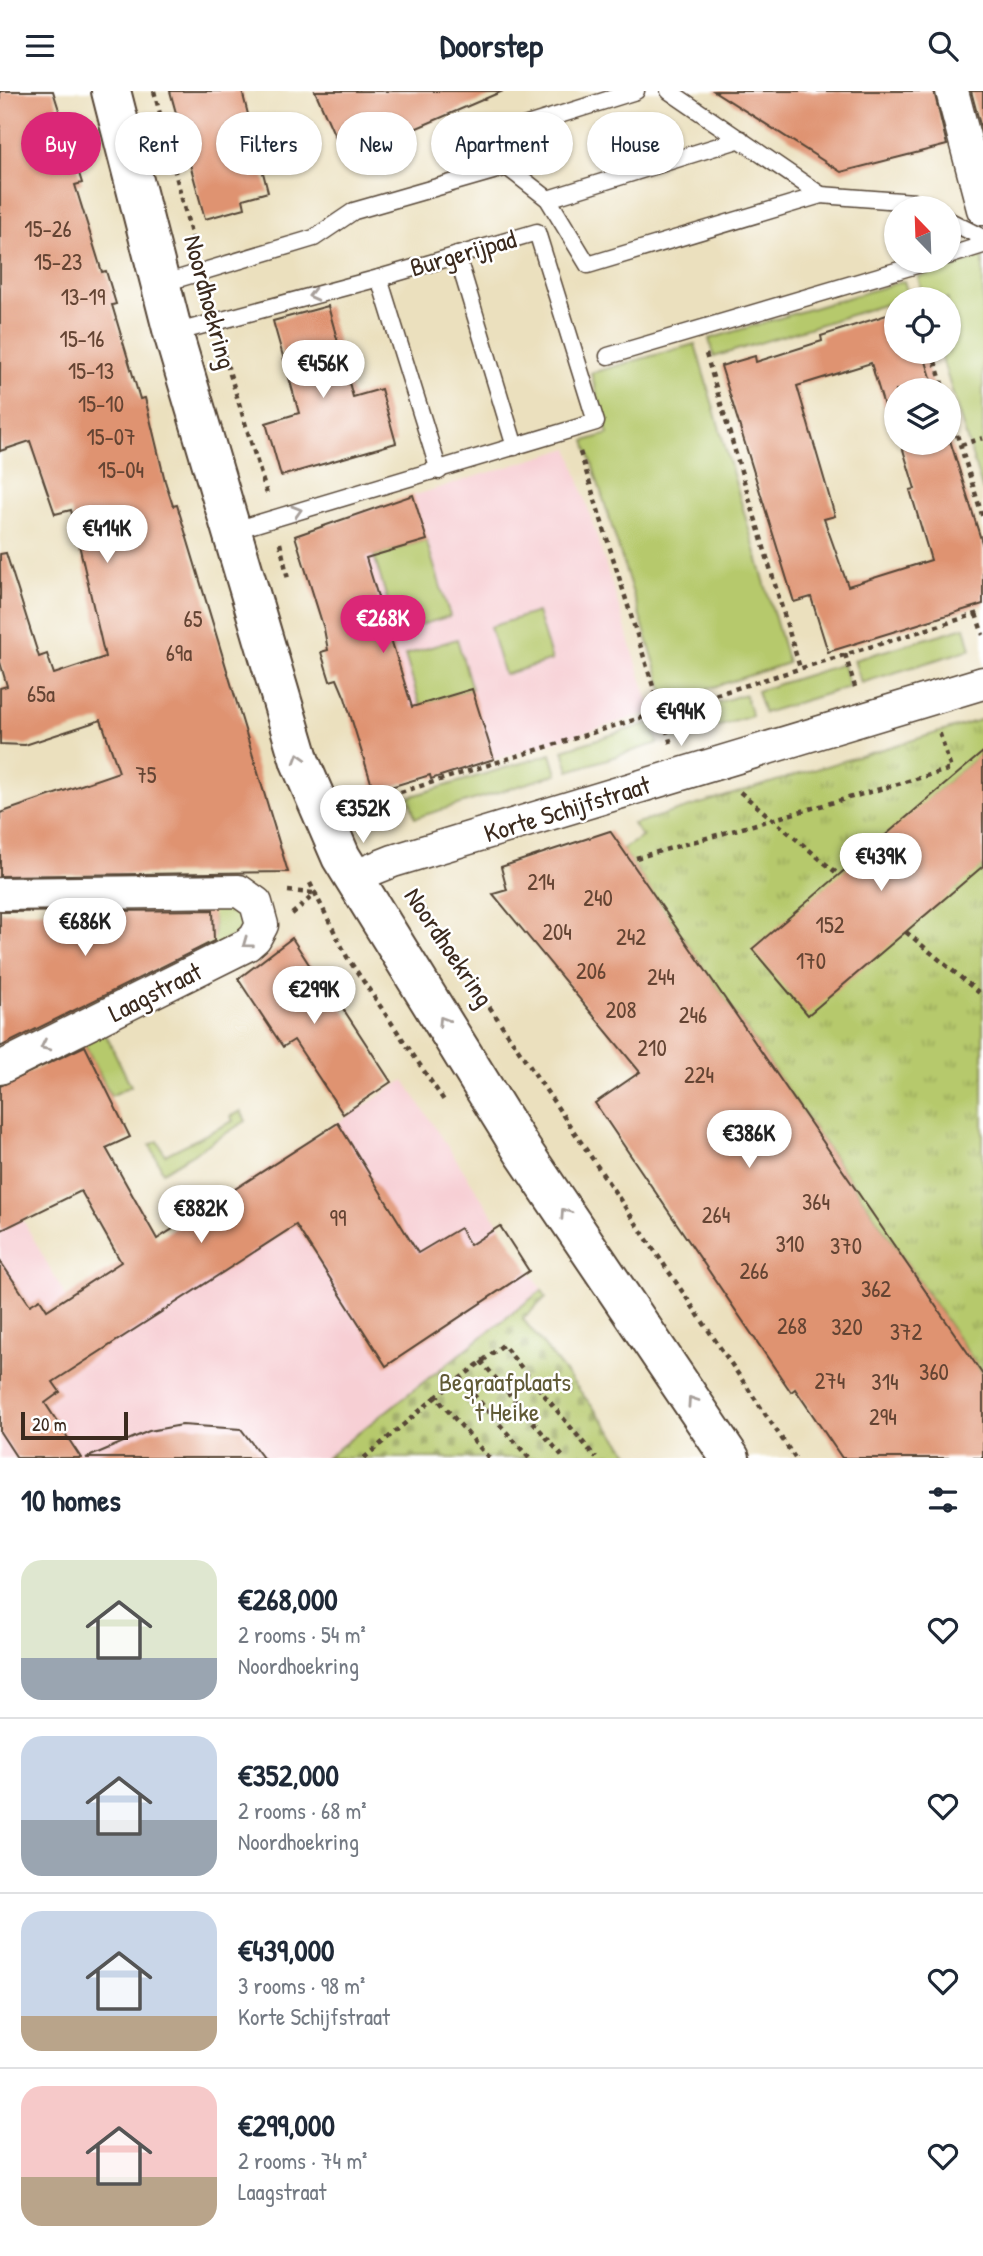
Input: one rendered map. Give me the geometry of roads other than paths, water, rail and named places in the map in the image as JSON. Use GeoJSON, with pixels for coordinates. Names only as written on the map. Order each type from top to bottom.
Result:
{"type":"FeatureCollection","features":[{"type":"Feature","properties":{"kind":"street","name":"Noordhoekring"},"geometry":{"type":"LineString","coordinates":[[111,91],[173,333],[300,762],[321,816],[354,877],[522,1150],[730,1458]]}},
{"type":"Feature","properties":{"kind":"street"},"geometry":{"type":"LineString","coordinates":[[952,91],[983,209]]}},
{"type":"Feature","properties":{"kind":"street","name":"Korte Schijfstraat"},"geometry":{"type":"LineString","coordinates":[[354,877],[393,861],[983,683]]}},
{"type":"Feature","properties":{"kind":"street","name":"Laagstraat"},"geometry":{"type":"LineString","coordinates":[[0,894],[239,891],[252,898],[261,917],[259,933],[247,945],[0,1068]]}},
{"type":"Feature","properties":{"kind":"lane"},"geometry":{"type":"LineString","coordinates":[[569,112],[636,91]]}},
{"type":"Feature","properties":{"kind":"lane"},"geometry":{"type":"LineString","coordinates":[[669,91],[821,195]]}},
{"type":"Feature","properties":{"kind":"lane"},"geometry":{"type":"LineString","coordinates":[[548,199],[741,139]]}},
{"type":"Feature","properties":{"kind":"lane"},"geometry":{"type":"LineString","coordinates":[[161,284],[314,238],[354,211],[479,175]]}},
{"type":"Feature","properties":{"kind":"lane"},"geometry":{"type":"LineString","coordinates":[[517,175],[548,199],[587,265],[821,195],[884,200]]}},
{"type":"Feature","properties":{"kind":"lane"},"geometry":{"type":"LineString","coordinates":[[961,227],[983,238]]}},
{"type":"Feature","properties":{"kind":"lane","name":"Burgerijpad"},"geometry":{"type":"LineString","coordinates":[[173,333],[537,232],[596,422],[232,531]]}},
{"type":"Feature","properties":{"kind":"lane"},"geometry":{"type":"LineString","coordinates":[[961,252],[983,246]]}},
{"type":"Feature","properties":{"kind":"lane"},"geometry":{"type":"LineString","coordinates":[[457,255],[515,447]]}},
{"type":"Feature","properties":{"kind":"lane"},"geometry":{"type":"LineString","coordinates":[[608,356],[889,273]]}},
{"type":"Feature","properties":{"kind":"lane"},"geometry":{"type":"LineString","coordinates":[[379,278],[439,471]]}},
{"type":"Feature","properties":{"kind":"park label","name":"Begraafplaats 't Heike"},"geometry":{"type":"Point","coordinates":[505,1396]}}]}
